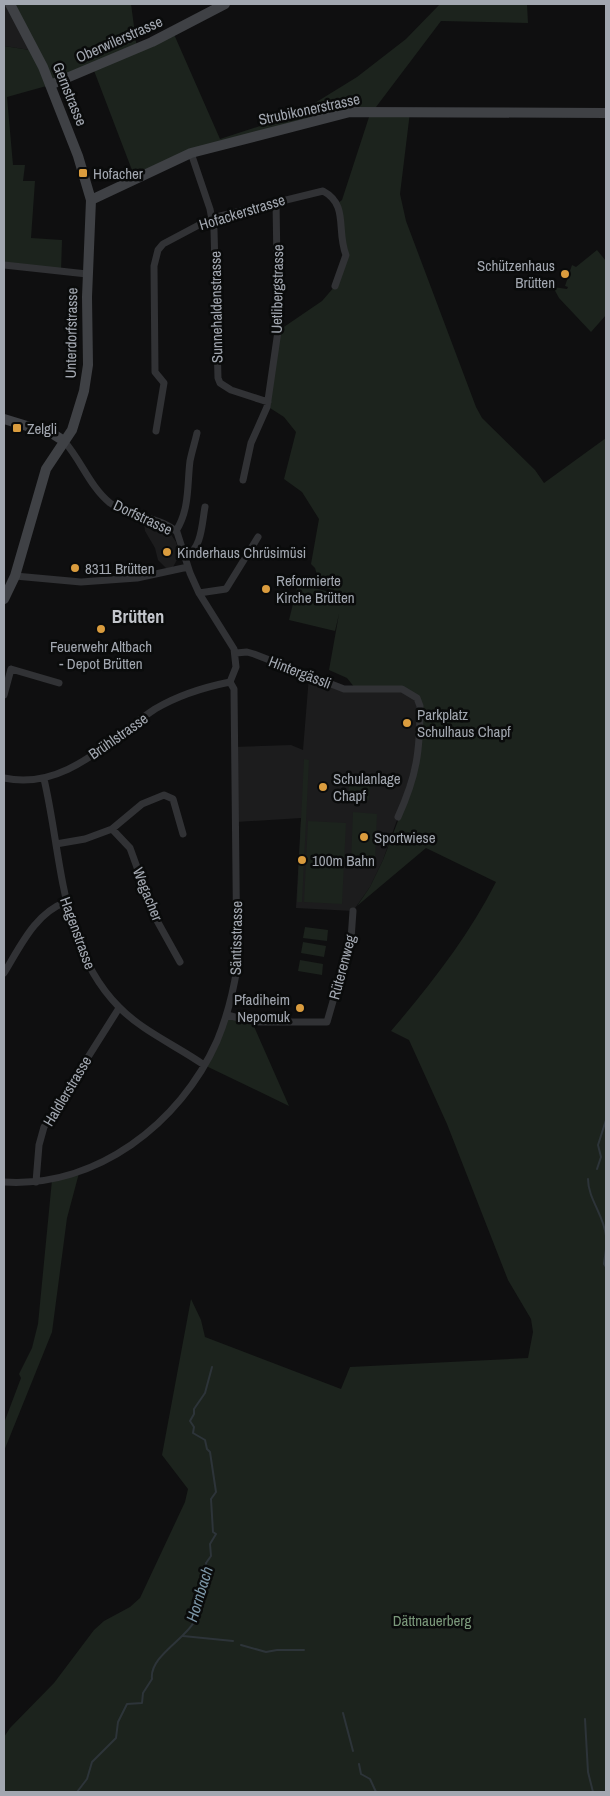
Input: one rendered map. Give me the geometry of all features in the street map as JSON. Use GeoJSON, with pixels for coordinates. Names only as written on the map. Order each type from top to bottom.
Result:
{"type":"FeatureCollection","features":[{"type":"Feature","properties":{"kind":"street","name":"Gernstrasse"},"geometry":{"type":"LineString","coordinates":[[10,4],[36,51],[78,156],[91,200]]}},
{"type":"Feature","properties":{"kind":"street","name":"Oberwilerstrasse"},"geometry":{"type":"LineString","coordinates":[[50,85],[152,42],[225,4]]}},
{"type":"Feature","properties":{"kind":"street","name":"Strubikonerstrasse"},"geometry":{"type":"LineString","coordinates":[[91,200],[191,153],[356,112],[606,113]]}},
{"type":"Feature","properties":{"kind":"street","name":"Sunnehaldenstrasse"},"geometry":{"type":"LineString","coordinates":[[191,153],[212,218],[218,378],[220,383],[231,390],[267,405]]}},
{"type":"Feature","properties":{"kind":"street","name":"Hofackerstrasse"},"geometry":{"type":"LineString","coordinates":[[156,431],[164,383],[156,372],[155,258],[158,250],[170,238],[212,218],[323,190],[333,196],[338,204],[342,246],[346,255],[335,286]]}},
{"type":"Feature","properties":{"kind":"street","name":"Unterdorfstrasse"},"geometry":{"type":"LineString","coordinates":[[4,599],[14,576],[46,469],[72,430],[79,412],[88,365],[87,274],[91,200]]}},
{"type":"Feature","properties":{"kind":"street","name":"Uetlibergstrasse"},"geometry":{"type":"LineString","coordinates":[[243,480],[252,443],[267,405],[279,314],[276,201]]}},
{"type":"Feature","properties":{"kind":"street"},"geometry":{"type":"LineString","coordinates":[[4,265],[87,274]]}},
{"type":"Feature","properties":{"kind":"street"},"geometry":{"type":"LineString","coordinates":[[4,419],[53,434],[64,441]]}},
{"type":"Feature","properties":{"kind":"street"},"geometry":{"type":"LineString","coordinates":[[176,530],[182,519],[188,494],[190,461],[197,433]]}},
{"type":"Feature","properties":{"kind":"street","name":"Dorfstrasse"},"geometry":{"type":"LineString","coordinates":[[64,441],[98,490],[111,504],[176,530],[188,568],[199,593],[211,614],[228,636],[236,654]]}},
{"type":"Feature","properties":{"kind":"street"},"geometry":{"type":"LineString","coordinates":[[185,557],[196,547],[205,507]]}},
{"type":"Feature","properties":{"kind":"street"},"geometry":{"type":"LineString","coordinates":[[199,593],[226,589],[258,538]]}},
{"type":"Feature","properties":{"kind":"street"},"geometry":{"type":"LineString","coordinates":[[14,576],[81,582],[137,578],[188,568]]}},
{"type":"Feature","properties":{"kind":"street","name":"Hintergässli"},"geometry":{"type":"LineString","coordinates":[[236,654],[247,652],[344,689],[402,689],[417,698],[420,706],[418,764],[414,779],[398,817]]}},
{"type":"Feature","properties":{"kind":"street","name":"Säntisstrasse"},"geometry":{"type":"LineString","coordinates":[[4,1182],[36,1182],[79,1173],[116,1156],[133,1144],[152,1129],[175,1105],[204,1065],[227,1015],[237,968],[238,946],[234,689],[230,682],[236,670],[236,654]]}},
{"type":"Feature","properties":{"kind":"street"},"geometry":{"type":"LineString","coordinates":[[4,695],[11,669],[59,682]]}},
{"type":"Feature","properties":{"kind":"street","name":"Brühlstrasse"},"geometry":{"type":"LineString","coordinates":[[4,778],[44,779],[68,770],[172,700],[230,682]]}},
{"type":"Feature","properties":{"kind":"street","name":"Hagenstrasse"},"geometry":{"type":"LineString","coordinates":[[44,779],[66,902],[94,977],[119,1008],[146,1028],[204,1065]]}},
{"type":"Feature","properties":{"kind":"street"},"geometry":{"type":"LineString","coordinates":[[56,844],[85,838],[112,829],[142,804],[164,794],[173,799],[183,834]]}},
{"type":"Feature","properties":{"kind":"street","name":"Wegacher"},"geometry":{"type":"LineString","coordinates":[[112,829],[130,848],[155,917],[180,962]]}},
{"type":"Feature","properties":{"kind":"street"},"geometry":{"type":"LineString","coordinates":[[4,973],[31,929],[53,909],[66,902]]}},
{"type":"Feature","properties":{"kind":"street","name":"Rüterenweg"},"geometry":{"type":"LineString","coordinates":[[227,1015],[252,1022],[327,1022],[351,939],[353,911]]}},
{"type":"Feature","properties":{"kind":"street","name":"Haldlerstrasse"},"geometry":{"type":"LineString","coordinates":[[36,1182],[38,1144],[44,1127],[119,1008]]}},
{"type":"Feature","properties":{"kind":"shaded area"},"geometry":{"type":"Polygon","coordinates":[[[4,4],[10,4],[36,51],[4,46],[4,4]]]}},
{"type":"Feature","properties":{"kind":"shaded area"},"geometry":{"type":"Polygon","coordinates":[[[144,522],[170,533],[176,542],[179,552],[173,567],[167,569],[158,560],[155,548],[145,531],[144,522]]]}},
{"type":"Feature","properties":{"kind":"shaded area","name":"Schulanlage Chapf"},"geometry":{"type":"Polygon","coordinates":[[[309,676],[344,689],[402,689],[417,698],[419,742],[398,817],[383,860],[370,887],[353,911],[296,908],[301,818],[236,822],[234,747],[291,745],[303,750],[309,676]]]}},
{"type":"Feature","properties":{"kind":"green space"},"geometry":{"type":"Polygon","coordinates":[[[10,4],[131,4],[137,49],[173,32],[220,139],[297,114],[357,77],[406,39],[440,4],[527,4],[528,23],[441,21],[373,111],[221,144],[135,178],[93,68],[50,85],[7,97],[13,165],[25,165],[23,181],[35,181],[31,238],[62,240],[61,272],[4,265],[4,46],[36,51],[10,4]]]}},
{"type":"Feature","properties":{"kind":"green space","name":"Dättnauerberg"},"geometry":{"type":"Polygon","coordinates":[[[373,111],[410,112],[400,194],[406,221],[476,407],[482,418],[535,470],[544,483],[606,438],[606,1792],[4,1792],[4,1737],[10,1728],[54,1683],[94,1630],[104,1621],[130,1607],[140,1598],[185,1502],[188,1489],[162,1455],[191,1299],[201,1320],[205,1337],[341,1389],[350,1367],[528,1358],[533,1332],[531,1319],[508,1280],[447,1124],[409,1040],[391,1031],[448,960],[496,882],[426,848],[357,906],[370,887],[383,860],[414,779],[420,706],[410,692],[355,688],[347,678],[329,670],[339,614],[335,631],[289,620],[298,584],[342,595],[320,585],[315,568],[311,564],[319,519],[302,492],[284,479],[296,432],[284,417],[270,408],[278,331],[322,301],[335,286],[346,255],[338,203],[342,200],[369,117],[373,111]]]}},
{"type":"Feature","properties":{"kind":"green space"},"geometry":{"type":"Polygon","coordinates":[[[597,250],[606,261],[606,315],[591,332],[559,298],[553,287],[567,289],[568,287],[565,286],[572,265],[576,267],[597,250]]]}},
{"type":"Feature","properties":{"kind":"green space","name":"100m Bahn"},"geometry":{"type":"Polygon","coordinates":[[[304,759],[309,760],[302,902],[297,902],[304,759]]]}},
{"type":"Feature","properties":{"kind":"green space"},"geometry":{"type":"Polygon","coordinates":[[[349,784],[370,785],[369,800],[349,799],[349,784]]]}},
{"type":"Feature","properties":{"kind":"green space","name":"Sportwiese"},"geometry":{"type":"Polygon","coordinates":[[[353,812],[377,814],[375,861],[351,860],[353,812]]]}},
{"type":"Feature","properties":{"kind":"green space"},"geometry":{"type":"Polygon","coordinates":[[[308,821],[346,823],[342,904],[304,902],[308,821]]]}},
{"type":"Feature","properties":{"kind":"green space"},"geometry":{"type":"Polygon","coordinates":[[[305,927],[328,930],[327,941],[303,938],[305,927]]]}},
{"type":"Feature","properties":{"kind":"green space"},"geometry":{"type":"Polygon","coordinates":[[[303,942],[326,946],[324,957],[301,953],[303,942]]]}},
{"type":"Feature","properties":{"kind":"green space"},"geometry":{"type":"Polygon","coordinates":[[[300,960],[323,964],[322,975],[298,971],[300,960]]]}},
{"type":"Feature","properties":{"kind":"green space"},"geometry":{"type":"Polygon","coordinates":[[[227,1015],[252,1022],[289,1106],[204,1065],[227,1015]]]}},
{"type":"Feature","properties":{"kind":"green space"},"geometry":{"type":"Polygon","coordinates":[[[79,1173],[67,1218],[52,1332],[4,1451],[4,1423],[21,1378],[19,1374],[32,1348],[38,1324],[52,1180],[79,1173]]]}},
{"type":"Feature","properties":{"kind":"waterway"},"geometry":{"type":"LineString","coordinates":[[597,1169],[601,1157],[598,1145],[606,1120]]}},
{"type":"Feature","properties":{"kind":"waterway"},"geometry":{"type":"LineString","coordinates":[[588,1179],[606,1236]]}},
{"type":"Feature","properties":{"kind":"waterway"},"geometry":{"type":"LineString","coordinates":[[606,1249],[604,1264],[606,1267]]}},
{"type":"Feature","properties":{"kind":"waterway","name":"Hornbach"},"geometry":{"type":"LineString","coordinates":[[77,1792],[87,1779],[92,1762],[116,1738],[118,1722],[127,1704],[142,1703],[143,1693],[152,1679],[156,1663],[194,1622],[199,1611],[203,1573],[207,1570],[206,1563],[211,1556],[210,1544],[216,1534],[213,1532],[211,1499],[216,1492],[210,1452],[207,1449],[205,1440],[193,1433],[194,1427],[190,1421],[194,1414],[194,1409],[205,1393],[212,1367]]}},
{"type":"Feature","properties":{"kind":"waterway"},"geometry":{"type":"LineString","coordinates":[[183,1636],[233,1641]]}},
{"type":"Feature","properties":{"kind":"waterway"},"geometry":{"type":"LineString","coordinates":[[241,1645],[266,1652],[304,1650]]}},
{"type":"Feature","properties":{"kind":"waterway"},"geometry":{"type":"LineString","coordinates":[[343,1713],[353,1751]]}},
{"type":"Feature","properties":{"kind":"waterway"},"geometry":{"type":"LineString","coordinates":[[585,1719],[588,1772],[593,1792]]}},
{"type":"Feature","properties":{"kind":"waterway"},"geometry":{"type":"LineString","coordinates":[[359,1764],[361,1774],[370,1779],[376,1792]]}},
{"type":"Feature","properties":{"kind":"place","name":"Hofacher"},"geometry":{"type":"Point","coordinates":[83,173]}},
{"type":"Feature","properties":{"kind":"place","name":"Schützenhaus Brütten"},"geometry":{"type":"Point","coordinates":[565,274]}},
{"type":"Feature","properties":{"kind":"place","name":"Zelgli"},"geometry":{"type":"Point","coordinates":[17,428]}},
{"type":"Feature","properties":{"kind":"place","name":"Kinderhaus Chrüsimüsi"},"geometry":{"type":"Point","coordinates":[167,552]}},
{"type":"Feature","properties":{"kind":"place","name":"8311 Brütten"},"geometry":{"type":"Point","coordinates":[75,568]}},
{"type":"Feature","properties":{"kind":"place","name":"Reformierte Kirche Brütten"},"geometry":{"type":"Point","coordinates":[266,589]}},
{"type":"Feature","properties":{"kind":"place","name":"Feuerwehr Altbach - Depot Brütten"},"geometry":{"type":"Point","coordinates":[101,629]}},
{"type":"Feature","properties":{"kind":"place","name":"Parkplatz Schulhaus Chapf"},"geometry":{"type":"Point","coordinates":[407,723]}},
{"type":"Feature","properties":{"kind":"place","name":"Schulanlage Chapf"},"geometry":{"type":"Point","coordinates":[323,787]}},
{"type":"Feature","properties":{"kind":"place","name":"Sportwiese"},"geometry":{"type":"Point","coordinates":[364,837]}},
{"type":"Feature","properties":{"kind":"place","name":"100m Bahn"},"geometry":{"type":"Point","coordinates":[302,860]}},
{"type":"Feature","properties":{"kind":"place","name":"Pfadiheim Nepomuk"},"geometry":{"type":"Point","coordinates":[300,1008]}},
{"type":"Feature","properties":{"kind":"district","name":"Brütten"},"geometry":{"type":"Point","coordinates":[138,616]}}]}
